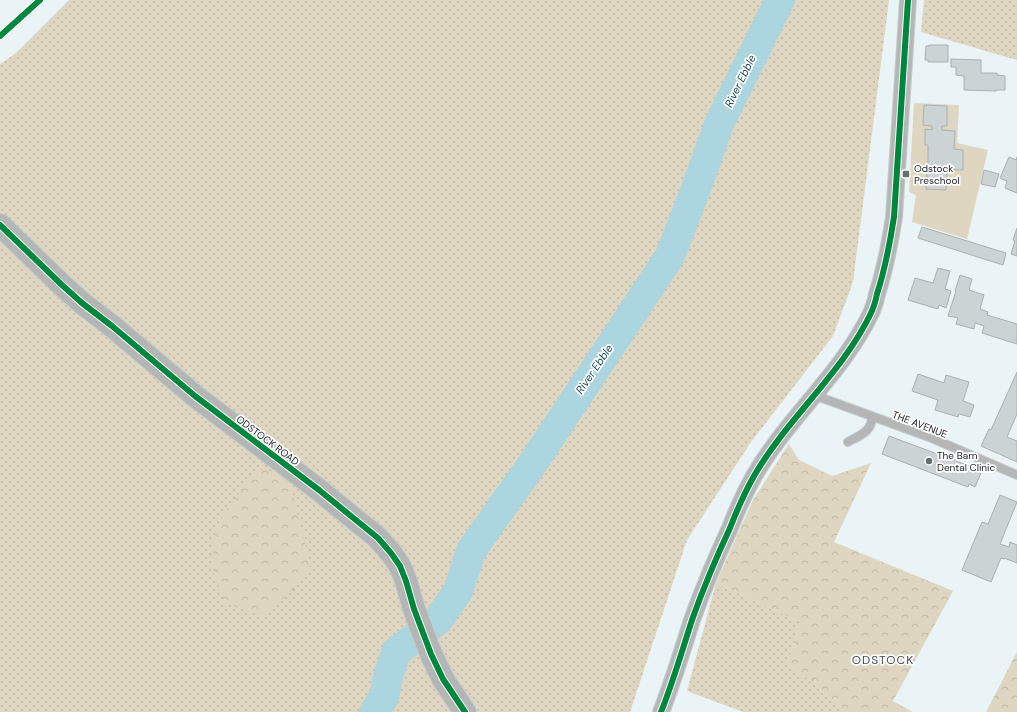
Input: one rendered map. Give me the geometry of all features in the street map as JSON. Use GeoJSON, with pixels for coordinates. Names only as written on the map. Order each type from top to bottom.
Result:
{"type":"FeatureCollection","features":[{"type":"Feature","properties":{"kind":"street"},"geometry":{"type":"LineString","coordinates":[[662,712],[692,620],[708,577],[754,475],[770,451],[842,361],[872,310],[882,279],[894,217],[908,0]]}},
{"type":"Feature","properties":{"kind":"street","name":"ODSTOCK ROAD"},"geometry":{"type":"LineString","coordinates":[[0,225],[82,303],[112,326],[195,396],[378,538],[400,566],[431,654],[443,679],[465,712]]}},
{"type":"Feature","properties":{"kind":"lane","name":"THE AVENUE"},"geometry":{"type":"LineString","coordinates":[[814,395],[929,437],[1017,475]]}},
{"type":"Feature","properties":{"kind":"lane"},"geometry":{"type":"LineString","coordinates":[[848,442],[866,432],[870,428],[872,416]]}},
{"type":"Feature","properties":{"kind":"green space"},"geometry":{"type":"Polygon","coordinates":[[[69,0],[889,0],[853,282],[833,336],[751,442],[687,540],[630,712],[0,712],[0,64],[16,53],[69,0]]]}},
{"type":"Feature","properties":{"kind":"green space"},"geometry":{"type":"Polygon","coordinates":[[[924,0],[1017,0],[1017,60],[921,32],[924,0]]]}},
{"type":"Feature","properties":{"kind":"green space"},"geometry":{"type":"Polygon","coordinates":[[[914,103],[959,105],[957,143],[988,150],[967,239],[912,222],[916,195],[909,192],[914,103]],[[924,105],[923,125],[932,126],[932,130],[925,129],[925,144],[928,145],[926,189],[945,190],[947,172],[941,172],[941,169],[963,170],[963,150],[954,149],[955,131],[942,130],[942,126],[947,126],[947,106],[924,105]]]}},
{"type":"Feature","properties":{"kind":"green space"},"geometry":{"type":"Polygon","coordinates":[[[789,444],[799,460],[832,476],[871,463],[834,542],[953,591],[893,701],[913,712],[848,712],[788,663],[800,622],[716,583],[753,500],[789,444]]]}},
{"type":"Feature","properties":{"kind":"green space"},"geometry":{"type":"Polygon","coordinates":[[[260,469],[288,477],[311,565],[291,592],[261,616],[225,603],[213,572],[214,533],[229,505],[260,469]]]}},
{"type":"Feature","properties":{"kind":"green space"},"geometry":{"type":"Polygon","coordinates":[[[716,583],[800,622],[788,663],[848,712],[743,712],[687,691],[716,583]]]}},
{"type":"Feature","properties":{"kind":"green space"},"geometry":{"type":"Polygon","coordinates":[[[1017,652],[1017,712],[986,712],[1017,652]]]}},
{"type":"Feature","properties":{"kind":"building"},"geometry":{"type":"Polygon","coordinates":[[[948,45],[948,62],[928,62],[928,60],[925,60],[926,46],[948,45]]]}},
{"type":"Feature","properties":{"kind":"building"},"geometry":{"type":"Polygon","coordinates":[[[951,59],[981,60],[981,73],[997,73],[997,75],[1005,76],[1005,90],[964,90],[964,76],[956,75],[956,67],[951,67],[951,59]]]}},
{"type":"Feature","properties":{"kind":"building"},"geometry":{"type":"Polygon","coordinates":[[[924,105],[947,106],[947,126],[942,126],[942,130],[955,131],[954,149],[963,150],[963,170],[941,169],[941,172],[947,172],[946,190],[926,189],[928,145],[925,145],[925,129],[932,130],[932,126],[923,125],[924,105]]]}},
{"type":"Feature","properties":{"kind":"building"},"geometry":{"type":"Polygon","coordinates":[[[1009,157],[1016,160],[1017,157],[1017,193],[1005,188],[1007,181],[1000,178],[1009,157]]]}},
{"type":"Feature","properties":{"kind":"building"},"geometry":{"type":"Polygon","coordinates":[[[984,170],[999,174],[995,187],[981,184],[984,170]]]}},
{"type":"Feature","properties":{"kind":"building"},"geometry":{"type":"Polygon","coordinates":[[[922,227],[1006,253],[1003,265],[918,238],[922,227]]]}},
{"type":"Feature","properties":{"kind":"building"},"geometry":{"type":"Polygon","coordinates":[[[1017,228],[1017,256],[1011,254],[1017,228]]]}},
{"type":"Feature","properties":{"kind":"building"},"geometry":{"type":"Polygon","coordinates":[[[938,268],[950,271],[945,289],[951,291],[946,308],[939,305],[938,309],[908,300],[915,278],[933,283],[938,268]]]}},
{"type":"Feature","properties":{"kind":"building"},"geometry":{"type":"Polygon","coordinates":[[[960,275],[972,279],[969,290],[984,295],[980,309],[988,312],[987,315],[1017,324],[1017,344],[982,333],[984,326],[975,323],[974,329],[956,324],[958,318],[948,316],[960,275]]]}},
{"type":"Feature","properties":{"kind":"building"},"geometry":{"type":"Polygon","coordinates":[[[1017,372],[1017,414],[1007,437],[1017,441],[1017,462],[981,446],[989,429],[991,430],[1017,372]]]}},
{"type":"Feature","properties":{"kind":"building"},"geometry":{"type":"Polygon","coordinates":[[[918,374],[944,383],[946,375],[969,382],[963,401],[974,405],[970,417],[959,414],[958,417],[935,410],[938,400],[912,391],[918,374]]]}},
{"type":"Feature","properties":{"kind":"building","name":"The Barn Dental Clinic"},"geometry":{"type":"Polygon","coordinates":[[[889,436],[975,468],[974,471],[981,473],[975,487],[969,484],[968,487],[882,454],[889,436]]]}},
{"type":"Feature","properties":{"kind":"building"},"geometry":{"type":"Polygon","coordinates":[[[1000,495],[1017,502],[1000,544],[1009,547],[1010,542],[1017,545],[1017,563],[1001,558],[991,582],[962,570],[982,522],[988,524],[1000,495]]]}},
{"type":"Feature","properties":{"kind":"waterway","name":"River Ebble"},"geometry":{"type":"LineString","coordinates":[[374,712],[384,697],[388,677],[396,652],[438,620],[458,591],[471,551],[535,460],[670,256],[719,124],[780,0]]}},
{"type":"Feature","properties":{"kind":"cycle path"},"geometry":{"type":"LineString","coordinates":[[0,36],[40,0]]}},
{"type":"Feature","properties":{"kind":"cycle path"},"geometry":{"type":"LineString","coordinates":[[661,712],[701,597],[738,508],[754,476],[783,434],[846,355],[872,311],[885,266],[894,217],[908,0]]}},
{"type":"Feature","properties":{"kind":"cycle path"},"geometry":{"type":"LineString","coordinates":[[0,225],[82,303],[112,326],[195,396],[319,490],[378,538],[400,566],[431,654],[443,679],[465,712]]}},
{"type":"Feature","properties":{"kind":"place","name":"Odstock Preschool"},"geometry":{"type":"Point","coordinates":[906,174]}},
{"type":"Feature","properties":{"kind":"place","name":"The Barn Dental Clinic"},"geometry":{"type":"Point","coordinates":[929,461]}},
{"type":"Feature","properties":{"kind":"district","name":"ODSTOCK"},"geometry":{"type":"Point","coordinates":[883,660]}}]}
